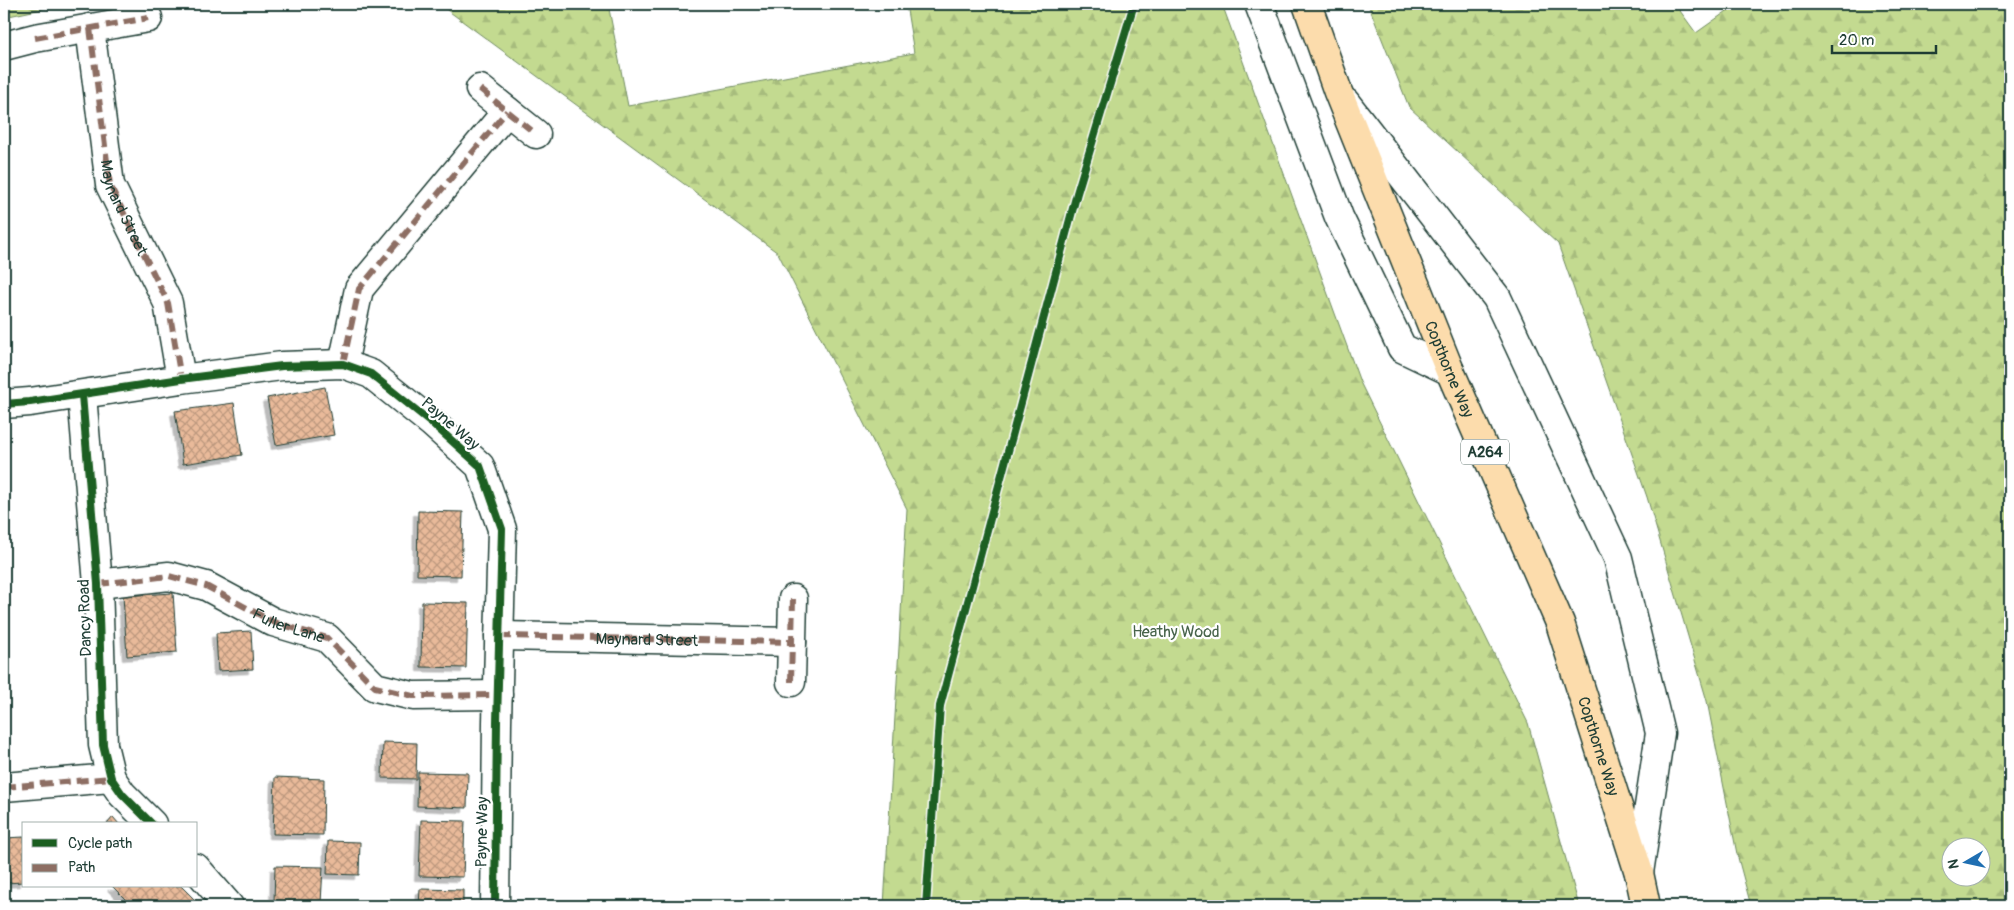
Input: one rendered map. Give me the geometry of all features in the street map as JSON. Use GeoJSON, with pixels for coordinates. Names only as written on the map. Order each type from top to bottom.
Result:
{"type":"FeatureCollection","features":[{"type":"Feature","properties":{"kind":"highway","name":"Copthorne Way"},"geometry":{"type":"LineString","coordinates":[[1307,4],[1338,92],[1450,371],[1560,623],[1639,873],[1646,906]]}},
{"type":"Feature","properties":{"kind":"street"},"geometry":{"type":"LineString","coordinates":[[1259,4],[1340,217],[1402,348],[1450,371]]}},
{"type":"Feature","properties":{"kind":"street"},"geometry":{"type":"LineString","coordinates":[[4,46],[35,38],[148,18]]}},
{"type":"Feature","properties":{"kind":"street","name":"Maynard Street"},"geometry":{"type":"LineString","coordinates":[[90,28],[110,185],[168,303],[181,379]]}},
{"type":"Feature","properties":{"kind":"street"},"geometry":{"type":"LineString","coordinates":[[480,88],[536,134]]}},
{"type":"Feature","properties":{"kind":"street"},"geometry":{"type":"LineString","coordinates":[[1338,92],[1497,298],[1618,558],[1660,733],[1639,873]]}},
{"type":"Feature","properties":{"kind":"street"},"geometry":{"type":"LineString","coordinates":[[343,364],[359,290],[507,110]]}},
{"type":"Feature","properties":{"kind":"street","name":"Payne Way"},"geometry":{"type":"LineString","coordinates":[[4,404],[82,395],[181,379],[282,366],[343,364],[371,374],[432,423],[480,466],[502,529],[495,906]]}},
{"type":"Feature","properties":{"kind":"street","name":"Dancy Road"},"geometry":{"type":"LineString","coordinates":[[82,395],[98,584],[103,745],[111,778],[122,794],[150,822]]}},
{"type":"Feature","properties":{"kind":"street","name":"Fuller Lane"},"geometry":{"type":"LineString","coordinates":[[98,584],[169,576],[206,586],[273,622],[328,638],[375,687],[413,696],[498,695]]}},
{"type":"Feature","properties":{"kind":"street"},"geometry":{"type":"LineString","coordinates":[[791,682],[793,599]]}},
{"type":"Feature","properties":{"kind":"street","name":"Maynard Street"},"geometry":{"type":"LineString","coordinates":[[499,636],[792,642]]}},
{"type":"Feature","properties":{"kind":"street"},"geometry":{"type":"LineString","coordinates":[[4,787],[111,778]]}},
{"type":"Feature","properties":{"kind":"street"},"geometry":{"type":"LineString","coordinates":[[198,870],[229,906]]}},
{"type":"Feature","properties":{"kind":"green space"},"geometry":{"type":"Polygon","coordinates":[[[4,4],[66,4],[4,17],[4,4]]]}},
{"type":"Feature","properties":{"kind":"green space","name":"Heathy Wood"},"geometry":{"type":"Polygon","coordinates":[[[439,4],[608,4],[628,106],[914,53],[906,4],[1222,4],[1360,382],[1528,723],[1579,906],[884,906],[907,509],[778,253],[439,4]]]}},
{"type":"Feature","properties":{"kind":"green space"},"geometry":{"type":"Polygon","coordinates":[[[1368,4],[1675,4],[1696,33],[1737,4],[2010,4],[2010,906],[1751,906],[1737,854],[1707,701],[1647,497],[1558,244],[1409,107],[1368,4]]]}},
{"type":"Feature","properties":{"kind":"building"},"geometry":{"type":"Polygon","coordinates":[[[325,387],[334,435],[276,445],[267,398],[325,387]]]}},
{"type":"Feature","properties":{"kind":"building"},"geometry":{"type":"Polygon","coordinates":[[[234,403],[242,455],[183,464],[175,411],[234,403]]]}},
{"type":"Feature","properties":{"kind":"building"},"geometry":{"type":"Polygon","coordinates":[[[418,511],[463,512],[461,576],[417,575],[418,511]]]}},
{"type":"Feature","properties":{"kind":"building"},"geometry":{"type":"Polygon","coordinates":[[[173,593],[177,652],[127,656],[123,596],[173,593]]]}},
{"type":"Feature","properties":{"kind":"building"},"geometry":{"type":"Polygon","coordinates":[[[422,602],[468,603],[466,668],[421,667],[422,602]]]}},
{"type":"Feature","properties":{"kind":"building"},"geometry":{"type":"Polygon","coordinates":[[[251,631],[253,669],[218,671],[216,633],[251,631]]]}},
{"type":"Feature","properties":{"kind":"building"},"geometry":{"type":"Polygon","coordinates":[[[383,742],[417,743],[416,779],[382,778],[383,742]]]}},
{"type":"Feature","properties":{"kind":"building"},"geometry":{"type":"Polygon","coordinates":[[[418,772],[468,773],[467,808],[417,806],[418,772]]]}},
{"type":"Feature","properties":{"kind":"building"},"geometry":{"type":"Polygon","coordinates":[[[275,777],[324,779],[323,835],[273,834],[275,777]]]}},
{"type":"Feature","properties":{"kind":"building"},"geometry":{"type":"Polygon","coordinates":[[[113,817],[117,822],[109,822],[113,817]]]}},
{"type":"Feature","properties":{"kind":"building"},"geometry":{"type":"Polygon","coordinates":[[[421,820],[465,821],[463,877],[419,876],[421,820]]]}},
{"type":"Feature","properties":{"kind":"building"},"geometry":{"type":"Polygon","coordinates":[[[22,837],[22,882],[4,883],[4,838],[22,837]]]}},
{"type":"Feature","properties":{"kind":"building"},"geometry":{"type":"Polygon","coordinates":[[[328,841],[360,842],[359,875],[327,874],[328,841]]]}},
{"type":"Feature","properties":{"kind":"building"},"geometry":{"type":"Polygon","coordinates":[[[275,866],[323,867],[321,903],[274,901],[275,866]]]}},
{"type":"Feature","properties":{"kind":"building"},"geometry":{"type":"Polygon","coordinates":[[[114,888],[183,888],[201,906],[132,906],[114,888]]]}},
{"type":"Feature","properties":{"kind":"building"},"geometry":{"type":"Polygon","coordinates":[[[420,889],[463,890],[463,906],[419,906],[420,889]]]}},
{"type":"Feature","properties":{"kind":"building"},"geometry":{"type":"Polygon","coordinates":[[[360,905],[360,906],[326,906],[360,905]]]}},
{"type":"Feature","properties":{"kind":"marked path"},"geometry":{"type":"LineString","coordinates":[[35,38],[148,18]]}},
{"type":"Feature","properties":{"kind":"marked path"},"geometry":{"type":"LineString","coordinates":[[90,28],[110,185],[168,303],[181,379]]}},
{"type":"Feature","properties":{"kind":"marked path"},"geometry":{"type":"LineString","coordinates":[[480,89],[536,134]]}},
{"type":"Feature","properties":{"kind":"marked path"},"geometry":{"type":"LineString","coordinates":[[343,364],[359,289],[507,111]]}},
{"type":"Feature","properties":{"kind":"marked path"},"geometry":{"type":"LineString","coordinates":[[98,584],[169,576],[206,586],[273,622],[327,638],[375,687],[413,696],[498,695]]}},
{"type":"Feature","properties":{"kind":"marked path"},"geometry":{"type":"LineString","coordinates":[[791,682],[793,599]]}},
{"type":"Feature","properties":{"kind":"marked path"},"geometry":{"type":"LineString","coordinates":[[499,636],[792,642]]}},
{"type":"Feature","properties":{"kind":"marked path"},"geometry":{"type":"LineString","coordinates":[[4,787],[111,778]]}},
{"type":"Feature","properties":{"kind":"cycle path"},"geometry":{"type":"LineString","coordinates":[[926,906],[940,706],[1077,193],[1134,4]]}},
{"type":"Feature","properties":{"kind":"cycle path"},"geometry":{"type":"LineString","coordinates":[[4,404],[30,402],[282,366],[343,364],[371,374],[432,423],[480,466],[502,529],[495,906]]}},
{"type":"Feature","properties":{"kind":"cycle path"},"geometry":{"type":"LineString","coordinates":[[82,395],[98,584],[103,745],[111,778],[122,794],[150,822]]}}]}
